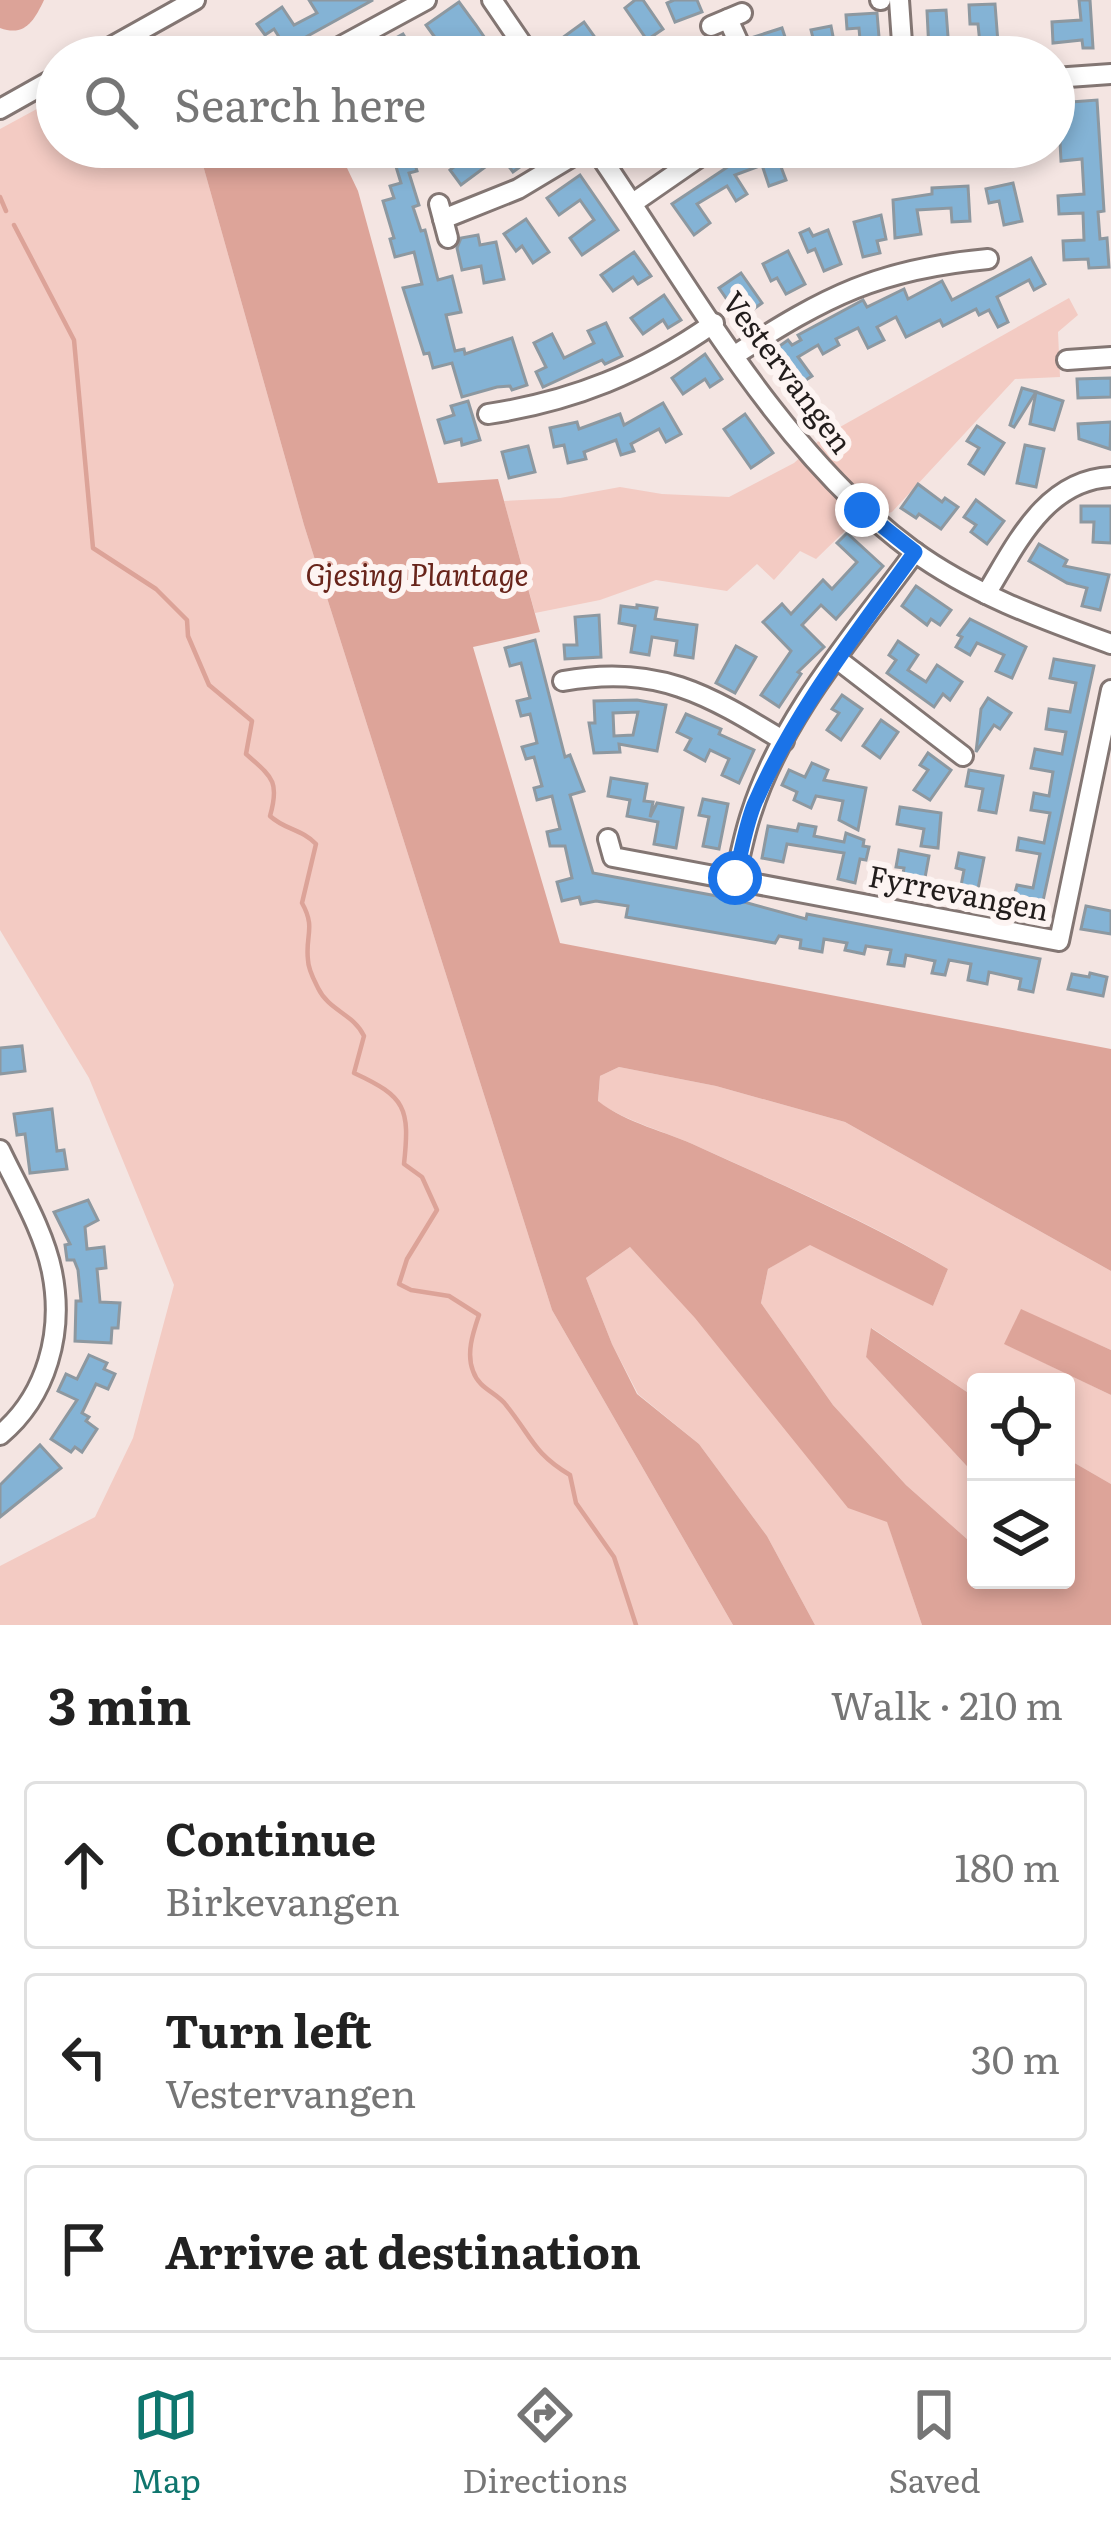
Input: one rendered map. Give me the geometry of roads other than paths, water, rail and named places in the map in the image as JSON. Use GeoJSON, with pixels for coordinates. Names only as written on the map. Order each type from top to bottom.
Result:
{"type":"FeatureCollection","features":[{"type":"Feature","properties":{"kind":"street"},"geometry":{"type":"LineString","coordinates":[[131,36],[195,0]]}},
{"type":"Feature","properties":{"kind":"street"},"geometry":{"type":"LineString","coordinates":[[360,36],[426,0]]}},
{"type":"Feature","properties":{"kind":"street"},"geometry":{"type":"LineString","coordinates":[[492,0],[517,36]]}},
{"type":"Feature","properties":{"kind":"street"},"geometry":{"type":"LineString","coordinates":[[899,0],[902,36]]}},
{"type":"Feature","properties":{"kind":"street"},"geometry":{"type":"LineString","coordinates":[[727,19],[735,36]]}},
{"type":"Feature","properties":{"kind":"street"},"geometry":{"type":"LineString","coordinates":[[1075,77],[1111,74]]}},
{"type":"Feature","properties":{"kind":"street"},"geometry":{"type":"LineString","coordinates":[[0,109],[36,89]]}},
{"type":"Feature","properties":{"kind":"street"},"geometry":{"type":"LineString","coordinates":[[443,220],[518,189],[554,168]]}},
{"type":"Feature","properties":{"kind":"street","name":"Vestervangen"},"geometry":{"type":"LineString","coordinates":[[607,168],[735,355],[813,459],[862,510],[915,552],[986,594],[1031,616],[1111,644]]}},
{"type":"Feature","properties":{"kind":"street"},"geometry":{"type":"LineString","coordinates":[[633,203],[684,168]]}},
{"type":"Feature","properties":{"kind":"street"},"geometry":{"type":"LineString","coordinates":[[735,355],[808,308],[856,286],[935,264],[988,259]]}},
{"type":"Feature","properties":{"kind":"street"},"geometry":{"type":"LineString","coordinates":[[488,414],[537,406],[615,381],[673,352],[714,323]]}},
{"type":"Feature","properties":{"kind":"street"},"geometry":{"type":"LineString","coordinates":[[1067,361],[1111,357]]}},
{"type":"Feature","properties":{"kind":"street"},"geometry":{"type":"LineString","coordinates":[[986,594],[1034,517],[1061,494],[1111,477]]}},
{"type":"Feature","properties":{"kind":"street"},"geometry":{"type":"LineString","coordinates":[[735,878],[752,810],[784,741],[915,552]]}},
{"type":"Feature","properties":{"kind":"street"},"geometry":{"type":"LineString","coordinates":[[837,659],[962,756]]}},
{"type":"Feature","properties":{"kind":"street"},"geometry":{"type":"LineString","coordinates":[[563,680],[628,674],[661,679],[721,703],[784,741]]}},
{"type":"Feature","properties":{"kind":"street","name":"Fyrrevangen"},"geometry":{"type":"LineString","coordinates":[[608,839],[613,857],[1059,940],[1111,690]]}},
{"type":"Feature","properties":{"kind":"street"},"geometry":{"type":"LineString","coordinates":[[0,1150],[52,1271],[56,1336],[40,1385],[0,1435]]}},
{"type":"Feature","properties":{"kind":"waterway"},"geometry":{"type":"LineString","coordinates":[[0,197],[6,211]]}},
{"type":"Feature","properties":{"kind":"waterway"},"geometry":{"type":"LineString","coordinates":[[14,225],[74,340],[93,548],[156,589],[187,620],[188,636],[209,685],[252,721],[246,754],[272,780],[270,816],[316,844],[302,903],[309,925],[310,971],[323,996],[364,1036],[354,1073],[385,1089],[401,1106],[406,1130],[404,1164],[422,1177],[437,1210],[407,1259],[399,1284],[449,1296],[479,1315],[470,1350],[476,1377],[506,1405],[540,1452],[570,1475],[576,1503],[614,1557],[636,1625]]}},
{"type":"Feature","properties":{"kind":"park label","name":"Gjesing Plantage"},"geometry":{"type":"Point","coordinates":[417,573]}}]}
